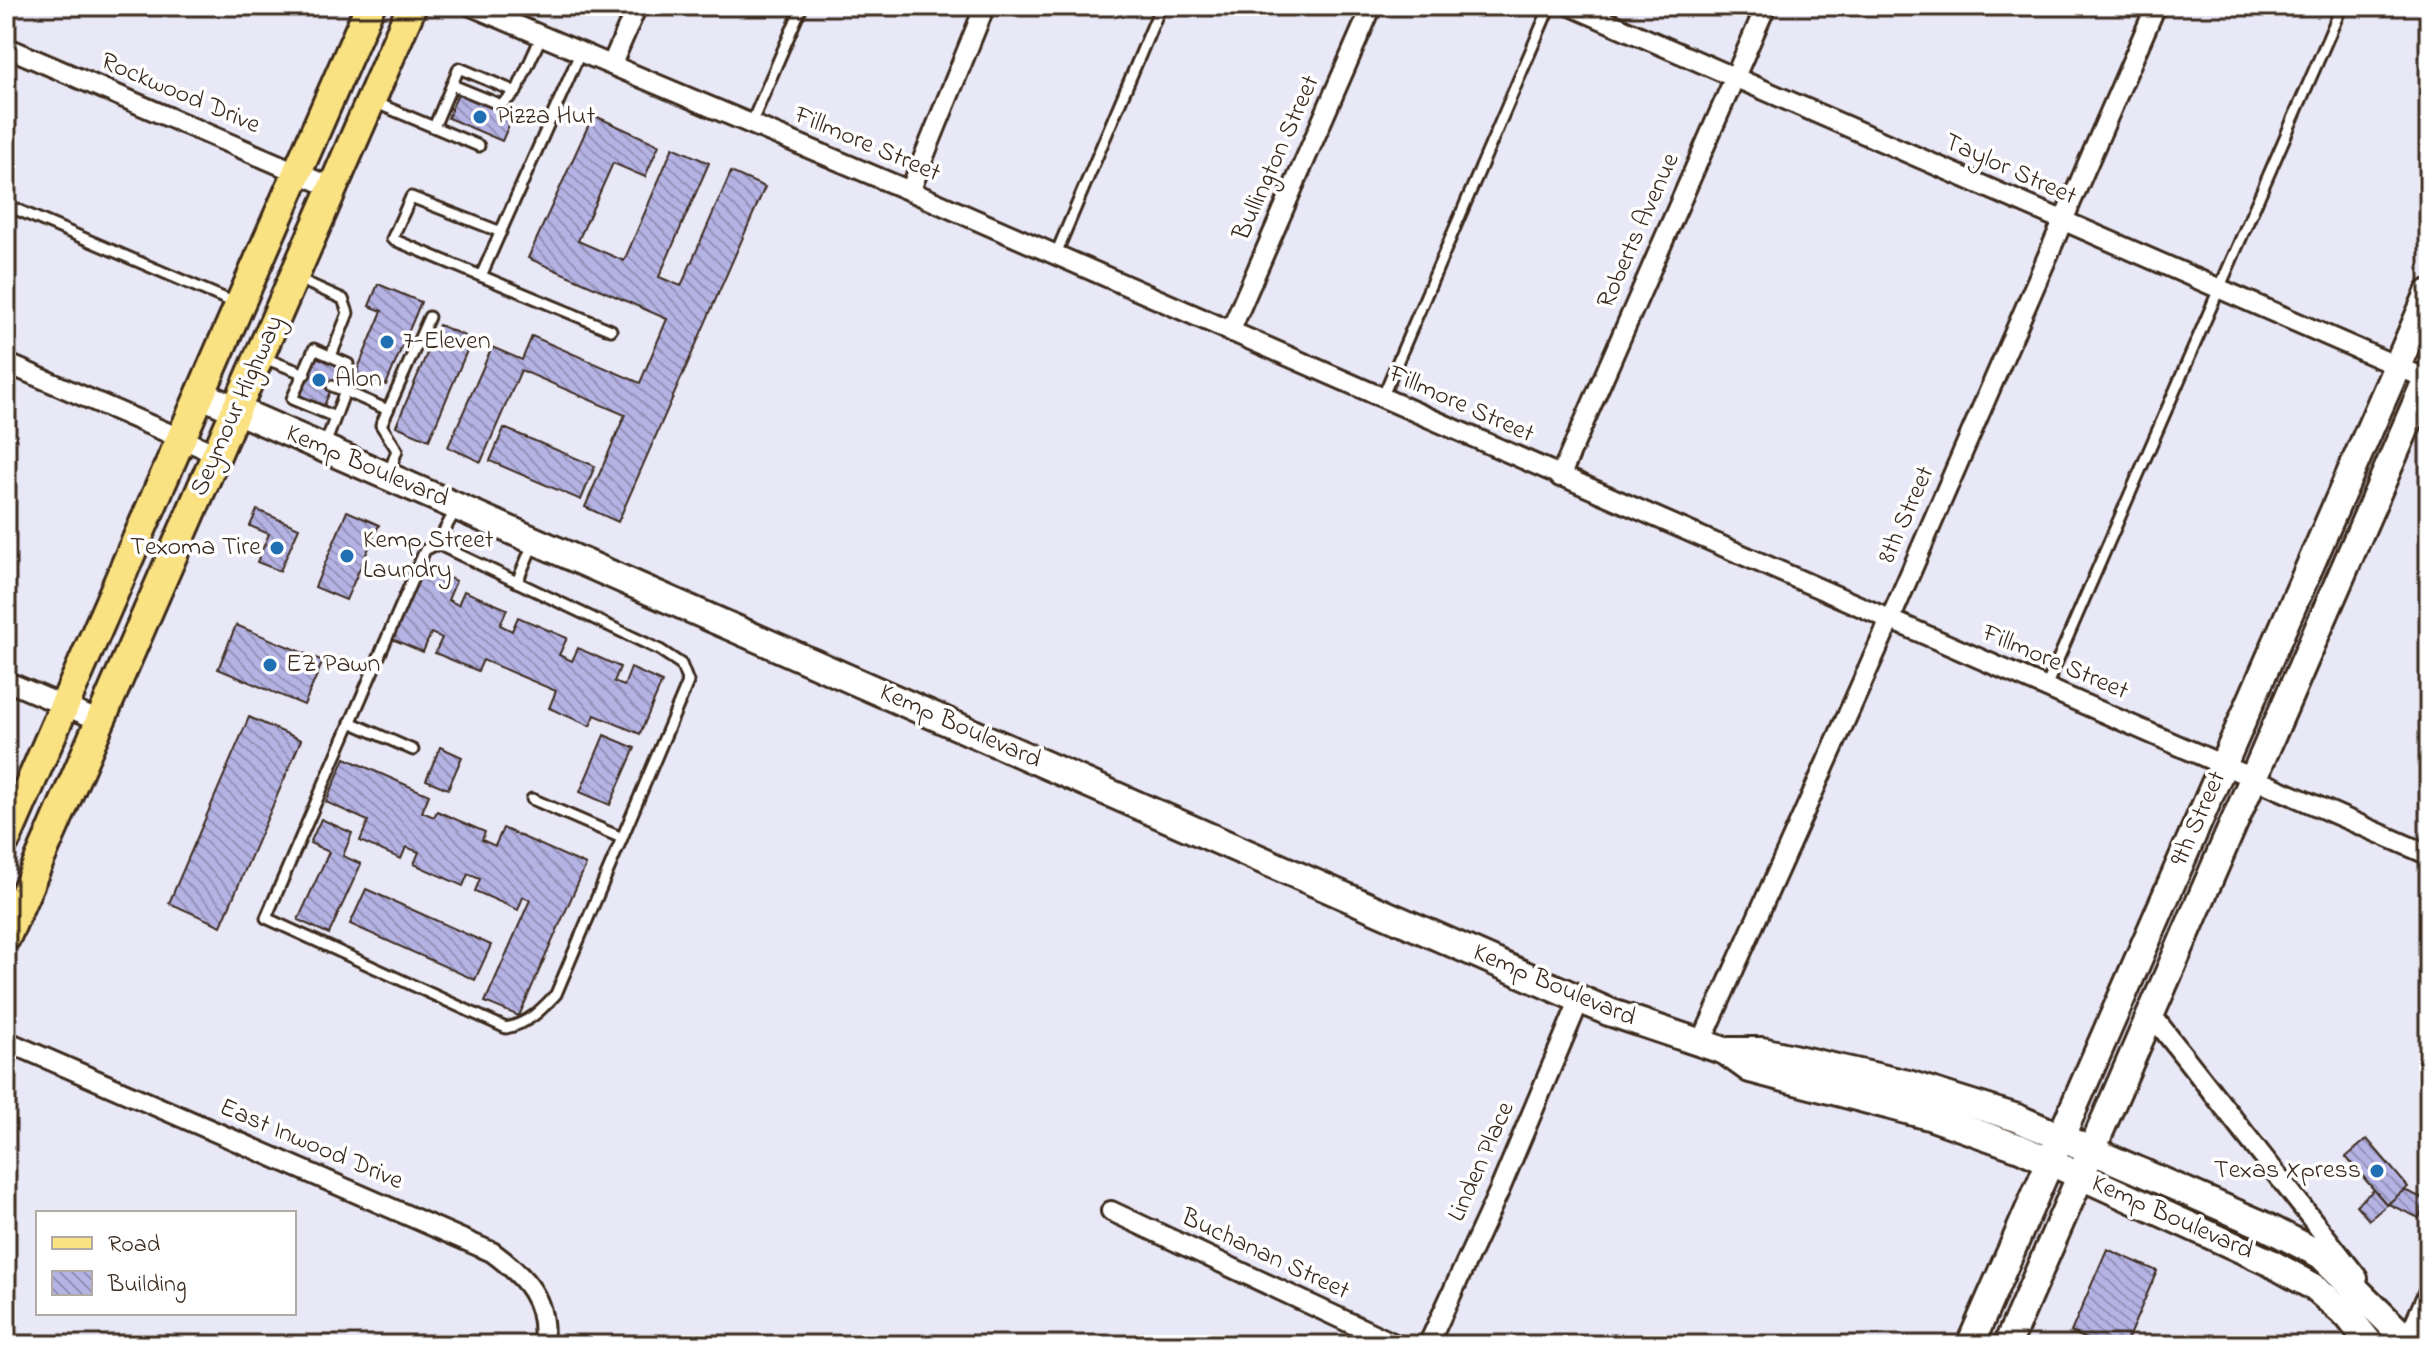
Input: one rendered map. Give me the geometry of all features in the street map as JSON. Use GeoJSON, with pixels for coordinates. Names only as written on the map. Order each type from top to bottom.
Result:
{"type":"FeatureCollection","features":[{"type":"Feature","properties":{"kind":"main road","name":"Seymour Highway"},"geometry":{"type":"LineString","coordinates":[[6,839],[370,6]]}},
{"type":"Feature","properties":{"kind":"main road","name":"Seymour Highway"},"geometry":{"type":"LineString","coordinates":[[6,937],[412,6]]}},
{"type":"Feature","properties":{"kind":"main road","name":"9th Street"},"geometry":{"type":"LineString","coordinates":[[1970,1345],[2429,293]]}},
{"type":"Feature","properties":{"kind":"main road","name":"9th Street"},"geometry":{"type":"LineString","coordinates":[[2007,1345],[2428,377]]}},
{"type":"Feature","properties":{"kind":"main road","name":"Kemp Boulevard"},"geometry":{"type":"LineString","coordinates":[[200,394],[1580,999],[1713,1047],[1750,1069],[1929,1116],[2020,1148],[2269,1262],[2314,1287],[2348,1316],[2371,1345]]}},
{"type":"Feature","properties":{"kind":"main road","name":"Kemp Boulevard"},"geometry":{"type":"LineString","coordinates":[[1713,1047],[1762,1051],[1908,1084],[2017,1118],[2263,1225],[2321,1255],[2414,1330]]}},
{"type":"Feature","properties":{"kind":"street","name":"Fillmore Street"},"geometry":{"type":"LineString","coordinates":[[471,6],[910,191],[2429,855]]}},
{"type":"Feature","properties":{"kind":"street"},"geometry":{"type":"LineString","coordinates":[[612,64],[637,6]]}},
{"type":"Feature","properties":{"kind":"street"},"geometry":{"type":"LineString","coordinates":[[910,191],[985,6]]}},
{"type":"Feature","properties":{"kind":"street","name":"Bullington Street"},"geometry":{"type":"LineString","coordinates":[[1230,332],[1372,6]]}},
{"type":"Feature","properties":{"kind":"street","name":"Taylor Street"},"geometry":{"type":"LineString","coordinates":[[1571,6],[2063,222],[2428,377]]}},
{"type":"Feature","properties":{"kind":"street","name":"Roberts Avenue"},"geometry":{"type":"LineString","coordinates":[[1560,477],[1766,6]]}},
{"type":"Feature","properties":{"kind":"street","name":"8th Street"},"geometry":{"type":"LineString","coordinates":[[1713,1047],[1890,620],[2156,6]]}},
{"type":"Feature","properties":{"kind":"street","name":"Rockwood Drive"},"geometry":{"type":"LineString","coordinates":[[6,47],[333,188]]}},
{"type":"Feature","properties":{"kind":"street"},"geometry":{"type":"LineString","coordinates":[[6,363],[217,454]]}},
{"type":"Feature","properties":{"kind":"street"},"geometry":{"type":"LineString","coordinates":[[6,681],[100,721]]}},
{"type":"Feature","properties":{"kind":"street","name":"Linden Place"},"geometry":{"type":"LineString","coordinates":[[1428,1345],[1500,1189],[1580,999]]}},
{"type":"Feature","properties":{"kind":"street"},"geometry":{"type":"LineString","coordinates":[[2151,1014],[2414,1330],[2429,1291]]}},
{"type":"Feature","properties":{"kind":"street","name":"East Inwood Drive"},"geometry":{"type":"LineString","coordinates":[[6,1041],[492,1252],[515,1269],[529,1285],[545,1326],[543,1345]]}},
{"type":"Feature","properties":{"kind":"street","name":"Buchanan Street"},"geometry":{"type":"LineString","coordinates":[[1111,1211],[1397,1345]]}},
{"type":"Feature","properties":{"kind":"lane"},"geometry":{"type":"LineString","coordinates":[[751,124],[802,6]]}},
{"type":"Feature","properties":{"kind":"lane"},"geometry":{"type":"LineString","coordinates":[[1055,256],[1161,6]]}},
{"type":"Feature","properties":{"kind":"lane"},"geometry":{"type":"LineString","coordinates":[[1382,398],[1550,6]]}},
{"type":"Feature","properties":{"kind":"lane"},"geometry":{"type":"LineString","coordinates":[[2046,687],[2342,6]]}},
{"type":"Feature","properties":{"kind":"lane"},"geometry":{"type":"LineString","coordinates":[[452,85],[501,105],[516,92],[542,35]]}},
{"type":"Feature","properties":{"kind":"lane"},"geometry":{"type":"LineString","coordinates":[[481,276],[581,51]]}},
{"type":"Feature","properties":{"kind":"lane"},"geometry":{"type":"LineString","coordinates":[[434,127],[459,68],[516,92]]}},
{"type":"Feature","properties":{"kind":"lane"},"geometry":{"type":"LineString","coordinates":[[371,100],[479,146]]}},
{"type":"Feature","properties":{"kind":"lane"},"geometry":{"type":"LineString","coordinates":[[501,232],[411,197],[392,239],[611,330]]}},
{"type":"Feature","properties":{"kind":"lane"},"geometry":{"type":"LineString","coordinates":[[6,205],[238,305]]}},
{"type":"Feature","properties":{"kind":"lane"},"geometry":{"type":"LineString","coordinates":[[294,278],[343,299],[348,313],[331,356]]}},
{"type":"Feature","properties":{"kind":"lane"},"geometry":{"type":"LineString","coordinates":[[388,476],[397,450],[381,425],[429,317]]}},
{"type":"Feature","properties":{"kind":"lane"},"geometry":{"type":"LineString","coordinates":[[324,448],[345,391],[348,364],[314,349],[292,399],[335,417]]}},
{"type":"Feature","properties":{"kind":"lane"},"geometry":{"type":"LineString","coordinates":[[260,356],[303,374]]}},
{"type":"Feature","properties":{"kind":"lane"},"geometry":{"type":"LineString","coordinates":[[332,386],[388,410]]}},
{"type":"Feature","properties":{"kind":"lane"},"geometry":{"type":"LineString","coordinates":[[437,544],[660,650],[681,664],[688,682],[556,994],[533,1018],[506,1028],[266,918],[425,550],[437,544],[458,506]]}},
{"type":"Feature","properties":{"kind":"lane"},"geometry":{"type":"LineString","coordinates":[[517,582],[534,540]]}},
{"type":"Feature","properties":{"kind":"lane"},"geometry":{"type":"LineString","coordinates":[[350,722],[413,750]]}},
{"type":"Feature","properties":{"kind":"lane"},"geometry":{"type":"LineString","coordinates":[[532,799],[622,838]]}},
{"type":"Feature","properties":{"kind":"building","name":"Pizza Hut"},"geometry":{"type":"Polygon","coordinates":[[[458,93],[513,116],[502,141],[448,118],[458,93]]]}},
{"type":"Feature","properties":{"kind":"building"},"geometry":{"type":"Polygon","coordinates":[[[593,115],[659,145],[645,177],[613,163],[578,241],[624,261],[673,147],[709,163],[659,277],[681,286],[731,172],[765,187],[618,522],[585,507],[625,415],[521,370],[481,462],[448,447],[492,347],[522,360],[532,336],[640,383],[667,319],[528,258],[593,115]]]}},
{"type":"Feature","properties":{"kind":"building","name":"7-Eleven"},"geometry":{"type":"Polygon","coordinates":[[[378,284],[421,302],[386,385],[356,373],[382,311],[369,306],[378,284]]]}},
{"type":"Feature","properties":{"kind":"building"},"geometry":{"type":"Polygon","coordinates":[[[439,325],[472,339],[429,440],[396,426],[439,325]]]}},
{"type":"Feature","properties":{"kind":"building","name":"Alon"},"geometry":{"type":"Polygon","coordinates":[[[314,354],[341,366],[323,408],[296,396],[314,354]]]}},
{"type":"Feature","properties":{"kind":"building"},"geometry":{"type":"Polygon","coordinates":[[[504,428],[595,466],[581,500],[490,461],[504,428]]]}},
{"type":"Feature","properties":{"kind":"building","name":"Texoma Tire"},"geometry":{"type":"Polygon","coordinates":[[[257,510],[299,528],[280,571],[257,562],[269,534],[250,526],[257,510]]]}},
{"type":"Feature","properties":{"kind":"building","name":"Kemp Street Laundry"},"geometry":{"type":"Polygon","coordinates":[[[347,511],[379,525],[346,600],[315,587],[347,511]]]}},
{"type":"Feature","properties":{"kind":"building"},"geometry":{"type":"Polygon","coordinates":[[[423,567],[456,581],[448,600],[458,605],[464,591],[507,609],[500,625],[512,631],[518,617],[567,638],[559,655],[572,661],[578,648],[620,667],[614,682],[624,686],[631,668],[662,682],[640,734],[595,715],[590,726],[549,708],[556,691],[483,660],[478,671],[435,653],[442,638],[431,633],[423,652],[392,639],[423,567]]]}},
{"type":"Feature","properties":{"kind":"building","name":"EZ Pawn"},"geometry":{"type":"Polygon","coordinates":[[[236,625],[323,661],[304,705],[218,669],[236,625]]]}},
{"type":"Feature","properties":{"kind":"building"},"geometry":{"type":"Polygon","coordinates":[[[249,717],[301,740],[221,926],[169,903],[249,717]]]}},
{"type":"Feature","properties":{"kind":"building"},"geometry":{"type":"Polygon","coordinates":[[[604,735],[635,748],[610,805],[580,792],[604,735]]]}},
{"type":"Feature","properties":{"kind":"building"},"geometry":{"type":"Polygon","coordinates":[[[440,747],[462,757],[448,789],[426,780],[440,747]]]}},
{"type":"Feature","properties":{"kind":"building"},"geometry":{"type":"Polygon","coordinates":[[[345,758],[429,795],[422,812],[434,817],[437,811],[485,832],[482,840],[495,846],[503,828],[586,865],[519,1016],[485,1002],[530,900],[523,897],[518,910],[475,891],[480,879],[468,874],[463,886],[414,864],[419,852],[406,847],[401,859],[360,841],[368,821],[326,802],[345,758]]]}},
{"type":"Feature","properties":{"kind":"building"},"geometry":{"type":"Polygon","coordinates":[[[321,819],[352,833],[343,856],[361,864],[329,934],[298,920],[329,852],[310,843],[321,819]]]}},
{"type":"Feature","properties":{"kind":"building"},"geometry":{"type":"Polygon","coordinates":[[[366,889],[491,945],[475,980],[350,924],[366,889]]]}},
{"type":"Feature","properties":{"kind":"building"},"geometry":{"type":"Polygon","coordinates":[[[2367,1139],[2408,1187],[2387,1205],[2346,1157],[2367,1139]]]}},
{"type":"Feature","properties":{"kind":"building"},"geometry":{"type":"Polygon","coordinates":[[[2374,1190],[2387,1205],[2369,1220],[2356,1205],[2374,1190]]]}},
{"type":"Feature","properties":{"kind":"building"},"geometry":{"type":"Polygon","coordinates":[[[2404,1190],[2427,1200],[2419,1218],[2388,1204],[2404,1190]]]}},
{"type":"Feature","properties":{"kind":"building"},"geometry":{"type":"Polygon","coordinates":[[[2107,1249],[2157,1271],[2125,1345],[2100,1345],[2071,1332],[2107,1249]]]}},
{"type":"Feature","properties":{"kind":"place","name":"Pizza Hut"},"geometry":{"type":"Point","coordinates":[480,117]}},
{"type":"Feature","properties":{"kind":"place","name":"7-Eleven"},"geometry":{"type":"Point","coordinates":[387,342]}},
{"type":"Feature","properties":{"kind":"place","name":"Alon"},"geometry":{"type":"Point","coordinates":[319,380]}},
{"type":"Feature","properties":{"kind":"place","name":"Texoma Tire"},"geometry":{"type":"Point","coordinates":[277,548]}},
{"type":"Feature","properties":{"kind":"place","name":"Kemp Street Laundry"},"geometry":{"type":"Point","coordinates":[347,556]}},
{"type":"Feature","properties":{"kind":"place","name":"EZ Pawn"},"geometry":{"type":"Point","coordinates":[270,665]}},
{"type":"Feature","properties":{"kind":"place","name":"Texas Xpress"},"geometry":{"type":"Point","coordinates":[2377,1171]}}]}
